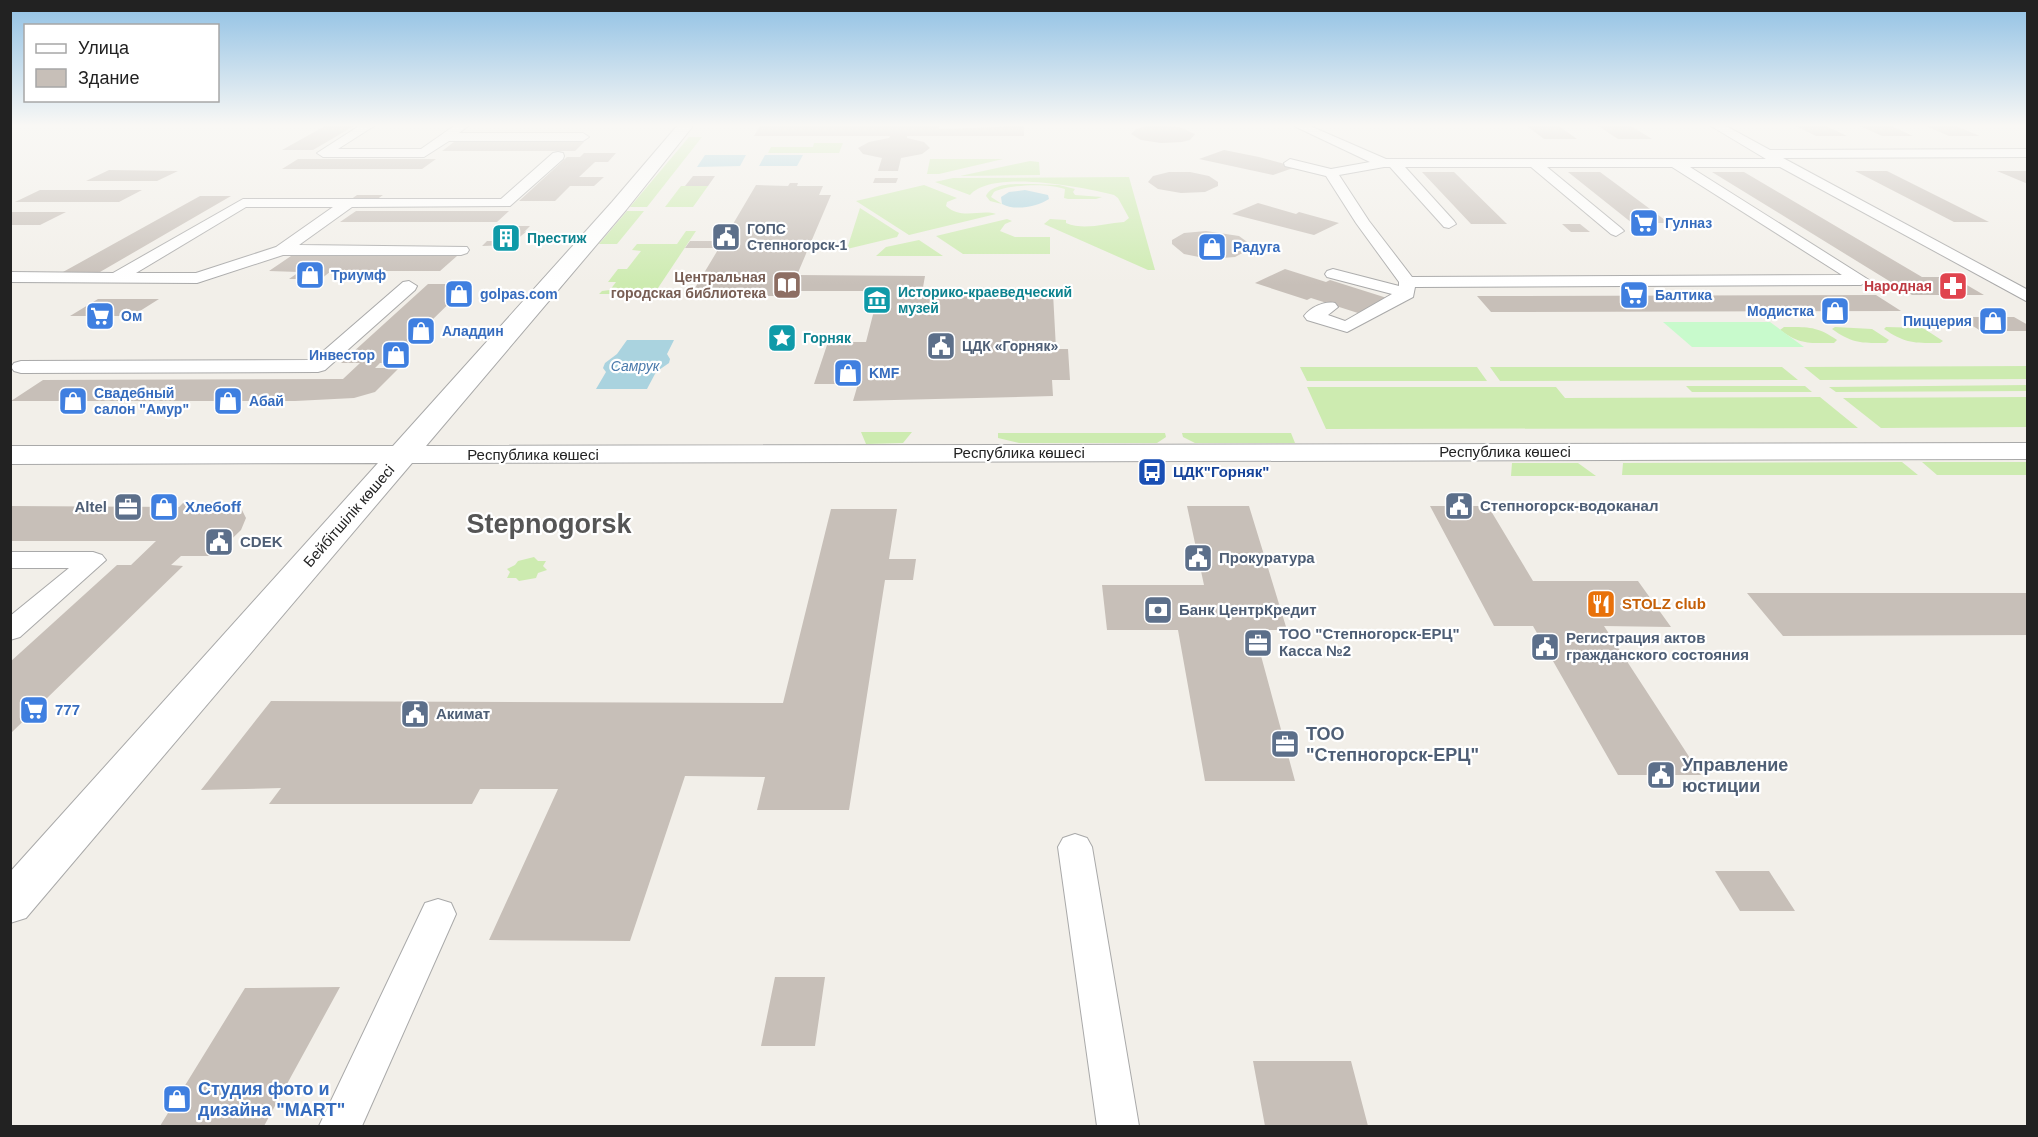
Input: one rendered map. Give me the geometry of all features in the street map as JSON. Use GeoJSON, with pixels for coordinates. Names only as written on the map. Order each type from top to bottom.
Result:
{"type":"FeatureCollection","features":[{"type":"Feature","properties":{"kind":"street"},"geometry":{"type":"LineString","coordinates":[[117,277],[243,203],[505,203],[532,179]]}},
{"type":"Feature","properties":{"kind":"street","name":"Бейбітшілік көшесі"},"geometry":{"type":"LineString","coordinates":[[10,904],[641,179]]}},
{"type":"Feature","properties":{"kind":"street"},"geometry":{"type":"LineString","coordinates":[[1335,179],[1407,288]]}},
{"type":"Feature","properties":{"kind":"street"},"geometry":{"type":"LineString","coordinates":[[1405,179],[1449,224]]}},
{"type":"Feature","properties":{"kind":"street"},"geometry":{"type":"LineString","coordinates":[[1553,179],[1616,231]]}},
{"type":"Feature","properties":{"kind":"street"},"geometry":{"type":"LineString","coordinates":[[1333,274],[1407,288],[1861,280],[1701,179]]}},
{"type":"Feature","properties":{"kind":"street"},"geometry":{"type":"LineString","coordinates":[[1813,179],[2028,297]]}},
{"type":"Feature","properties":{"kind":"street"},"geometry":{"type":"LineString","coordinates":[[10,277],[197,278],[282,250],[349,203]]}},
{"type":"Feature","properties":{"kind":"street"},"geometry":{"type":"LineString","coordinates":[[282,250],[461,250]]}},
{"type":"Feature","properties":{"kind":"street"},"geometry":{"type":"LineString","coordinates":[[14,369],[318,366],[409,286]]}},
{"type":"Feature","properties":{"kind":"street"},"geometry":{"type":"LineString","coordinates":[[1329,307],[1313,316],[1347,327],[1407,288]]}},
{"type":"Feature","properties":{"kind":"street","name":"Республика көшесі"},"geometry":{"type":"LineString","coordinates":[[10,455],[2028,451]]}},
{"type":"Feature","properties":{"kind":"street"},"geometry":{"type":"LineString","coordinates":[[10,560],[93,560],[10,631]]}},
{"type":"Feature","properties":{"kind":"street"},"geometry":{"type":"LineString","coordinates":[[1075,847],[1118,1126]]}},
{"type":"Feature","properties":{"kind":"street"},"geometry":{"type":"LineString","coordinates":[[340,1126],[438,914]]}},
{"type":"Feature","properties":{"kind":"green space"},"geometry":{"type":"Polygon","coordinates":[[[654,179],[669,179],[647,207],[630,207],[654,179]]]}},
{"type":"Feature","properties":{"kind":"green space"},"geometry":{"type":"Polygon","coordinates":[[[948,179],[1130,179],[1155,270],[1148,270],[1044,224],[1050,219],[1066,220],[1066,223],[1080,226],[1124,222],[1129,218],[1114,195],[1082,188],[1017,181],[981,187],[970,195],[935,182],[948,179]]]}},
{"type":"Feature","properties":{"kind":"green space"},"geometry":{"type":"Polygon","coordinates":[[[1033,184],[1059,185],[1075,189],[1073,192],[1075,195],[1102,197],[1068,199],[1064,198],[1065,189],[1040,185],[1010,187],[994,192],[991,197],[1002,204],[990,201],[986,196],[989,191],[1000,186],[1033,184]]]}},
{"type":"Feature","properties":{"kind":"green space"},"geometry":{"type":"Polygon","coordinates":[[[924,185],[957,198],[947,202],[946,206],[952,210],[964,213],[996,214],[909,235],[856,201],[924,185]]]}},
{"type":"Feature","properties":{"kind":"green space"},"geometry":{"type":"Polygon","coordinates":[[[681,186],[708,186],[693,207],[665,207],[681,186]]]}},
{"type":"Feature","properties":{"kind":"green space"},"geometry":{"type":"Polygon","coordinates":[[[860,208],[899,233],[897,237],[847,249],[860,208]]]}},
{"type":"Feature","properties":{"kind":"green space"},"geometry":{"type":"Polygon","coordinates":[[[627,211],[644,211],[617,244],[599,244],[627,211]]]}},
{"type":"Feature","properties":{"kind":"green space"},"geometry":{"type":"Polygon","coordinates":[[[1007,219],[1012,221],[1005,224],[1000,231],[1015,237],[1050,237],[1050,254],[963,254],[936,236],[1007,219]]]}},
{"type":"Feature","properties":{"kind":"green space"},"geometry":{"type":"Polygon","coordinates":[[[686,231],[696,231],[654,294],[599,294],[610,290],[616,282],[608,282],[618,269],[627,269],[641,251],[632,250],[637,244],[677,244],[686,231]]]}},
{"type":"Feature","properties":{"kind":"green space"},"geometry":{"type":"Polygon","coordinates":[[[919,240],[943,256],[876,256],[886,247],[919,240]]]}},
{"type":"Feature","properties":{"kind":"green space"},"geometry":{"type":"Polygon","coordinates":[[[1663,322],[1770,322],[1804,347],[1692,347],[1663,322]]]}},
{"type":"Feature","properties":{"kind":"green space"},"geometry":{"type":"Polygon","coordinates":[[[1784,327],[1812,328],[1837,340],[1834,343],[1800,341],[1780,330],[1784,327]]]}},
{"type":"Feature","properties":{"kind":"green space"},"geometry":{"type":"Polygon","coordinates":[[[1835,327],[1872,329],[1889,340],[1886,343],[1858,342],[1832,329],[1835,327]]]}},
{"type":"Feature","properties":{"kind":"green space"},"geometry":{"type":"Polygon","coordinates":[[[1886,327],[1923,328],[1943,341],[1940,343],[1911,342],[1892,334],[1884,329],[1886,327]]]}},
{"type":"Feature","properties":{"kind":"green space"},"geometry":{"type":"Polygon","coordinates":[[[2027,366],[2027,379],[1820,380],[1804,367],[2027,366]]]}},
{"type":"Feature","properties":{"kind":"green space"},"geometry":{"type":"Polygon","coordinates":[[[1300,367],[1477,367],[1487,381],[1307,381],[1300,367]]]}},
{"type":"Feature","properties":{"kind":"green space"},"geometry":{"type":"Polygon","coordinates":[[[1490,367],[1782,367],[1798,380],[1500,381],[1490,367]]]}},
{"type":"Feature","properties":{"kind":"green space"},"geometry":{"type":"Polygon","coordinates":[[[2027,385],[2027,391],[1836,392],[1829,387],[2027,385]]]}},
{"type":"Feature","properties":{"kind":"green space"},"geometry":{"type":"Polygon","coordinates":[[[1686,386],[1805,386],[1812,392],[1692,392],[1686,386]]]}},
{"type":"Feature","properties":{"kind":"green space"},"geometry":{"type":"Polygon","coordinates":[[[1307,387],[1556,387],[1565,398],[1820,397],[1858,428],[1326,429],[1307,387]]]}},
{"type":"Feature","properties":{"kind":"green space"},"geometry":{"type":"Polygon","coordinates":[[[2027,397],[2027,427],[1881,428],[1843,398],[2027,397]]]}},
{"type":"Feature","properties":{"kind":"green space"},"geometry":{"type":"Polygon","coordinates":[[[861,432],[912,432],[903,443],[866,444],[861,432]]]}},
{"type":"Feature","properties":{"kind":"green space"},"geometry":{"type":"Polygon","coordinates":[[[998,433],[1165,433],[1166,437],[1157,443],[1019,443],[998,438],[998,433]]]}},
{"type":"Feature","properties":{"kind":"green space"},"geometry":{"type":"Polygon","coordinates":[[[1182,433],[1291,433],[1295,443],[1195,443],[1183,437],[1182,433]]]}},
{"type":"Feature","properties":{"kind":"green space"},"geometry":{"type":"Polygon","coordinates":[[[1902,462],[1918,475],[1622,475],[1623,463],[1902,462]]]}},
{"type":"Feature","properties":{"kind":"green space"},"geometry":{"type":"Polygon","coordinates":[[[1922,462],[2027,462],[2027,475],[1937,475],[1922,462]]]}},
{"type":"Feature","properties":{"kind":"green space"},"geometry":{"type":"Polygon","coordinates":[[[1512,463],[1578,463],[1596,476],[1511,476],[1512,463]]]}},
{"type":"Feature","properties":{"kind":"green space"},"geometry":{"type":"Polygon","coordinates":[[[534,557],[538,561],[546,561],[543,566],[547,570],[538,573],[536,578],[519,581],[516,578],[507,578],[510,572],[507,569],[518,561],[534,557]]]}},
{"type":"Feature","properties":{"kind":"water"},"geometry":{"type":"Polygon","coordinates":[[[1025,190],[1048,195],[1049,199],[1026,207],[1002,204],[1001,197],[1009,192],[1025,190]]]}},
{"type":"Feature","properties":{"kind":"water","name":"Самрук"},"geometry":{"type":"Polygon","coordinates":[[[627,340],[674,340],[667,354],[670,359],[669,363],[656,372],[647,389],[596,389],[606,372],[603,368],[605,363],[617,354],[627,340]]]}},
{"type":"Feature","properties":{"kind":"building"},"geometry":{"type":"Polygon","coordinates":[[[90,179],[161,179],[157,181],[86,181],[90,179]]]}},
{"type":"Feature","properties":{"kind":"building"},"geometry":{"type":"Polygon","coordinates":[[[543,179],[602,179],[594,186],[570,186],[555,201],[519,201],[543,179]]]}},
{"type":"Feature","properties":{"kind":"building"},"geometry":{"type":"Polygon","coordinates":[[[691,179],[713,179],[708,186],[685,186],[691,179]]]}},
{"type":"Feature","properties":{"kind":"building"},"geometry":{"type":"Polygon","coordinates":[[[875,179],[898,179],[896,183],[873,183],[875,179]]]}},
{"type":"Feature","properties":{"kind":"building"},"geometry":{"type":"Polygon","coordinates":[[[1150,179],[1214,179],[1218,182],[1218,186],[1205,192],[1181,193],[1158,189],[1148,182],[1150,179]]]}},
{"type":"Feature","properties":{"kind":"building"},"geometry":{"type":"Polygon","coordinates":[[[1429,179],[1461,179],[1507,224],[1471,224],[1429,179]]]}},
{"type":"Feature","properties":{"kind":"building"},"geometry":{"type":"Polygon","coordinates":[[[1577,179],[1610,179],[1669,223],[1632,223],[1577,179]]]}},
{"type":"Feature","properties":{"kind":"building"},"geometry":{"type":"Polygon","coordinates":[[[1723,179],[1756,179],[1922,277],[1953,277],[1984,295],[1912,295],[1723,179]]]}},
{"type":"Feature","properties":{"kind":"building"},"geometry":{"type":"Polygon","coordinates":[[[1871,179],[1903,179],[1989,222],[1954,222],[1871,179]]]}},
{"type":"Feature","properties":{"kind":"building"},"geometry":{"type":"Polygon","coordinates":[[[2016,179],[2028,179],[2028,184],[2016,179]]]}},
{"type":"Feature","properties":{"kind":"building","name":"ЦДК «Горняк»"},"geometry":{"type":"Polygon","coordinates":[[[790,183],[798,183],[797,186],[823,186],[819,195],[831,195],[797,275],[925,276],[922,293],[1053,293],[1056,349],[1068,349],[1070,380],[1052,380],[1053,396],[853,401],[858,384],[814,384],[828,342],[866,342],[879,291],[778,291],[776,296],[753,296],[756,291],[743,291],[740,296],[725,296],[727,293],[692,293],[719,248],[685,248],[690,241],[723,241],[756,185],[788,186],[790,183]]]}},
{"type":"Feature","properties":{"kind":"building"},"geometry":{"type":"Polygon","coordinates":[[[40,190],[142,190],[119,202],[15,202],[40,190]]]}},
{"type":"Feature","properties":{"kind":"building"},"geometry":{"type":"Polygon","coordinates":[[[357,195],[383,195],[376,200],[350,200],[357,195]]]}},
{"type":"Feature","properties":{"kind":"building"},"geometry":{"type":"Polygon","coordinates":[[[200,196],[231,196],[100,272],[63,272],[200,196]]]}},
{"type":"Feature","properties":{"kind":"building"},"geometry":{"type":"Polygon","coordinates":[[[1258,203],[1339,223],[1314,235],[1232,214],[1258,203]]]}},
{"type":"Feature","properties":{"kind":"building"},"geometry":{"type":"Polygon","coordinates":[[[356,211],[509,211],[497,222],[340,222],[356,211]]]}},
{"type":"Feature","properties":{"kind":"building"},"geometry":{"type":"Polygon","coordinates":[[[10,212],[66,212],[40,225],[10,225],[10,212]]]}},
{"type":"Feature","properties":{"kind":"building"},"geometry":{"type":"Polygon","coordinates":[[[1562,224],[1580,224],[1590,232],[1571,232],[1562,224]]]}},
{"type":"Feature","properties":{"kind":"building","name":"Престиж"},"geometry":{"type":"Polygon","coordinates":[[[508,226],[530,226],[510,245],[482,246],[487,241],[493,241],[508,226]]]}},
{"type":"Feature","properties":{"kind":"building","name":"Радуга"},"geometry":{"type":"Polygon","coordinates":[[[1206,231],[1239,236],[1250,244],[1250,249],[1235,257],[1209,259],[1184,254],[1172,244],[1172,240],[1184,233],[1206,231]]]}},
{"type":"Feature","properties":{"kind":"building"},"geometry":{"type":"Polygon","coordinates":[[[291,256],[457,256],[440,271],[331,271],[321,279],[289,279],[299,272],[269,271],[291,256]]]}},
{"type":"Feature","properties":{"kind":"building"},"geometry":{"type":"Polygon","coordinates":[[[1285,269],[1387,298],[1358,313],[1255,283],[1285,269]]]}},
{"type":"Feature","properties":{"kind":"building"},"geometry":{"type":"Polygon","coordinates":[[[428,284],[469,284],[388,363],[380,363],[375,368],[399,368],[375,392],[354,398],[295,401],[11,401],[43,380],[343,379],[360,363],[341,363],[428,284]]]}},
{"type":"Feature","properties":{"kind":"building"},"geometry":{"type":"Polygon","coordinates":[[[1876,295],[1901,311],[1491,312],[1477,296],[1876,295]]]}},
{"type":"Feature","properties":{"kind":"building"},"geometry":{"type":"Polygon","coordinates":[[[98,299],[159,299],[132,316],[70,316],[98,299]]]}},
{"type":"Feature","properties":{"kind":"building","name":"Пиццерия"},"geometry":{"type":"Polygon","coordinates":[[[1958,317],[2014,317],[2028,325],[2028,331],[1981,331],[1958,317]]]}},
{"type":"Feature","properties":{"kind":"building"},"geometry":{"type":"Polygon","coordinates":[[[184,502],[229,503],[241,508],[246,518],[241,530],[214,556],[181,556],[171,565],[183,566],[10,734],[10,662],[117,565],[131,565],[156,541],[10,541],[10,506],[179,507],[184,502]]]}},
{"type":"Feature","properties":{"kind":"building"},"geometry":{"type":"Polygon","coordinates":[[[1187,506],[1249,506],[1287,630],[1254,630],[1295,781],[1205,781],[1178,630],[1107,630],[1102,585],[1204,585],[1187,506]]]}},
{"type":"Feature","properties":{"kind":"building"},"geometry":{"type":"Polygon","coordinates":[[[1430,506],[1488,506],[1533,581],[1638,581],[1671,627],[1604,626],[1701,775],[1618,775],[1533,626],[1494,626],[1430,506]]]}},
{"type":"Feature","properties":{"kind":"building"},"geometry":{"type":"Polygon","coordinates":[[[831,509],[897,509],[889,559],[916,559],[913,580],[885,580],[849,810],[757,810],[765,777],[685,776],[630,941],[489,940],[558,789],[480,789],[472,804],[269,804],[281,788],[201,790],[271,701],[783,703],[831,509]]]}},
{"type":"Feature","properties":{"kind":"building"},"geometry":{"type":"Polygon","coordinates":[[[1747,593],[2028,593],[2028,635],[1783,636],[1747,593]]]}},
{"type":"Feature","properties":{"kind":"building"},"geometry":{"type":"Polygon","coordinates":[[[1715,871],[1769,871],[1795,911],[1740,911],[1715,871]]]}},
{"type":"Feature","properties":{"kind":"building"},"geometry":{"type":"Polygon","coordinates":[[[775,977],[825,977],[815,1046],[761,1046],[775,977]]]}},
{"type":"Feature","properties":{"kind":"building"},"geometry":{"type":"Polygon","coordinates":[[[340,987],[264,1126],[160,1126],[245,988],[340,987]]]}},
{"type":"Feature","properties":{"kind":"building"},"geometry":{"type":"Polygon","coordinates":[[[1253,1061],[1351,1061],[1368,1126],[1265,1126],[1253,1061]]]}},
{"type":"Feature","properties":{"kind":"place","name":"Гулназ"},"geometry":{"type":"Point","coordinates":[1644,223]}},
{"type":"Feature","properties":{"kind":"place","name":"ГОПС Степногорск-1"},"geometry":{"type":"Point","coordinates":[726,237]}},
{"type":"Feature","properties":{"kind":"place","name":"Престиж"},"geometry":{"type":"Point","coordinates":[506,238]}},
{"type":"Feature","properties":{"kind":"place","name":"Радуга"},"geometry":{"type":"Point","coordinates":[1212,247]}},
{"type":"Feature","properties":{"kind":"place","name":"Триумф"},"geometry":{"type":"Point","coordinates":[310,275]}},
{"type":"Feature","properties":{"kind":"place","name":"Центральная городская библиотека"},"geometry":{"type":"Point","coordinates":[787,285]}},
{"type":"Feature","properties":{"kind":"place","name":"Народная"},"geometry":{"type":"Point","coordinates":[1953,286]}},
{"type":"Feature","properties":{"kind":"place","name":"golpas.com"},"geometry":{"type":"Point","coordinates":[459,294]}},
{"type":"Feature","properties":{"kind":"place","name":"Балтика"},"geometry":{"type":"Point","coordinates":[1634,295]}},
{"type":"Feature","properties":{"kind":"place","name":"Историко-краеведческий музей"},"geometry":{"type":"Point","coordinates":[877,300]}},
{"type":"Feature","properties":{"kind":"place","name":"Модистка"},"geometry":{"type":"Point","coordinates":[1835,311]}},
{"type":"Feature","properties":{"kind":"place","name":"Ом"},"geometry":{"type":"Point","coordinates":[100,316]}},
{"type":"Feature","properties":{"kind":"place","name":"Пиццерия"},"geometry":{"type":"Point","coordinates":[1993,321]}},
{"type":"Feature","properties":{"kind":"place","name":"Аладдин"},"geometry":{"type":"Point","coordinates":[421,331]}},
{"type":"Feature","properties":{"kind":"place","name":"Горняк"},"geometry":{"type":"Point","coordinates":[782,338]}},
{"type":"Feature","properties":{"kind":"place","name":"ЦДК «Горняк»"},"geometry":{"type":"Point","coordinates":[941,346]}},
{"type":"Feature","properties":{"kind":"place","name":"Инвестор"},"geometry":{"type":"Point","coordinates":[396,355]}},
{"type":"Feature","properties":{"kind":"place","name":"KMF"},"geometry":{"type":"Point","coordinates":[848,373]}},
{"type":"Feature","properties":{"kind":"place","name":"Свадебный салон \"Амур\""},"geometry":{"type":"Point","coordinates":[73,401]}},
{"type":"Feature","properties":{"kind":"place","name":"Абай"},"geometry":{"type":"Point","coordinates":[228,401]}},
{"type":"Feature","properties":{"kind":"place","name":"ЦДК\"Горняк\""},"geometry":{"type":"Point","coordinates":[1152,472]}},
{"type":"Feature","properties":{"kind":"place","name":"Степногорск-водоканал"},"geometry":{"type":"Point","coordinates":[1459,506]}},
{"type":"Feature","properties":{"kind":"place","name":"Altel"},"geometry":{"type":"Point","coordinates":[128,507]}},
{"type":"Feature","properties":{"kind":"place","name":"Хлебoff"},"geometry":{"type":"Point","coordinates":[164,507]}},
{"type":"Feature","properties":{"kind":"place","name":"CDEK"},"geometry":{"type":"Point","coordinates":[219,542]}},
{"type":"Feature","properties":{"kind":"place","name":"Прокуратура"},"geometry":{"type":"Point","coordinates":[1198,558]}},
{"type":"Feature","properties":{"kind":"place","name":"STOLZ club"},"geometry":{"type":"Point","coordinates":[1601,604]}},
{"type":"Feature","properties":{"kind":"place","name":"Банк ЦентрКредит"},"geometry":{"type":"Point","coordinates":[1158,610]}},
{"type":"Feature","properties":{"kind":"place","name":"ТОО \"Степногорск-ЕРЦ\" Касса №2"},"geometry":{"type":"Point","coordinates":[1258,643]}},
{"type":"Feature","properties":{"kind":"place","name":"Регистрация актов гражданского состояния"},"geometry":{"type":"Point","coordinates":[1545,647]}},
{"type":"Feature","properties":{"kind":"place","name":"777"},"geometry":{"type":"Point","coordinates":[34,710]}},
{"type":"Feature","properties":{"kind":"place","name":"Акимат"},"geometry":{"type":"Point","coordinates":[415,714]}},
{"type":"Feature","properties":{"kind":"place","name":"ТОО \"Степногорск-ЕРЦ\""},"geometry":{"type":"Point","coordinates":[1285,744]}},
{"type":"Feature","properties":{"kind":"place","name":"Управление юстиции"},"geometry":{"type":"Point","coordinates":[1661,775]}},
{"type":"Feature","properties":{"kind":"place","name":"Студия фото и дизайна \"MART\""},"geometry":{"type":"Point","coordinates":[177,1099]}},
{"type":"Feature","properties":{"kind":"district","name":"Stepnogorsk"},"geometry":{"type":"Point","coordinates":[549,524]}}]}
